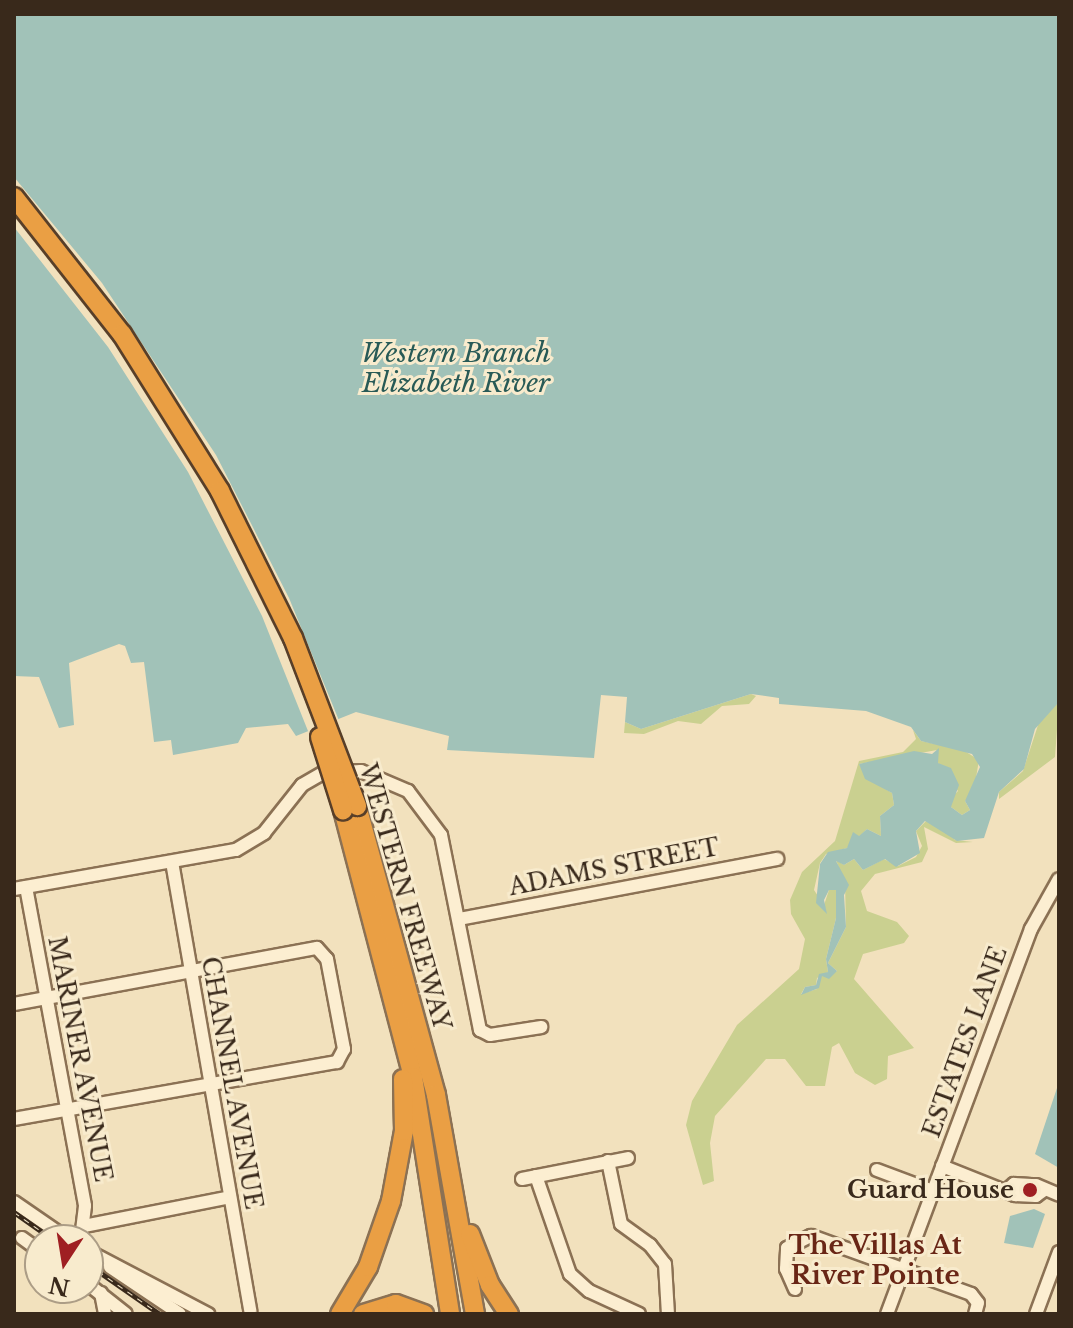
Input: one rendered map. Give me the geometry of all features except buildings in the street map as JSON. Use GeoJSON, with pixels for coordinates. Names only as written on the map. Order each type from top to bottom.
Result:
{"type":"FeatureCollection","features":[{"type":"Feature","properties":{"kind":"highway","name":"WESTERN FREEWAY"},"geometry":{"type":"LineString","coordinates":[[14,197],[122,334],[220,491],[293,638],[350,808],[436,1095],[475,1314]]}},
{"type":"Feature","properties":{"kind":"highway","name":"WESTERN FREEWAY"},"geometry":{"type":"LineString","coordinates":[[14,212],[114,340],[213,499],[287,652],[350,808],[397,1008],[450,1314]]}},
{"type":"Feature","properties":{"kind":"highway"},"geometry":{"type":"LineString","coordinates":[[340,1314],[373,1257],[399,1167],[404,1099],[397,1008]]}},
{"type":"Feature","properties":{"kind":"highway"},"geometry":{"type":"LineString","coordinates":[[456,1196],[484,1272],[509,1314]]}},
{"type":"Feature","properties":{"kind":"highway"},"geometry":{"type":"LineString","coordinates":[[363,1314],[396,1304],[424,1314]]}},
{"type":"Feature","properties":{"kind":"street"},"geometry":{"type":"LineString","coordinates":[[20,888],[246,846],[264,833],[302,785],[323,773],[361,771],[408,791],[433,819],[446,849],[482,1033],[541,1027]]}},
{"type":"Feature","properties":{"kind":"street","name":"ADAMS STREET"},"geometry":{"type":"LineString","coordinates":[[459,919],[777,859]]}},
{"type":"Feature","properties":{"kind":"street","name":"CHANNEL AVENUE"},"geometry":{"type":"LineString","coordinates":[[172,862],[250,1311]]}},
{"type":"Feature","properties":{"kind":"street","name":"ESTATES LANE"},"geometry":{"type":"LineString","coordinates":[[887,1314],[1031,929],[1059,879]]}},
{"type":"Feature","properties":{"kind":"street","name":"MARINER AVENUE"},"geometry":{"type":"LineString","coordinates":[[20,888],[48,999],[85,1206],[84,1224]]}},
{"type":"Feature","properties":{"kind":"street"},"geometry":{"type":"LineString","coordinates":[[14,1004],[311,947],[325,954],[343,1041],[337,1062],[14,1119]]}},
{"type":"Feature","properties":{"kind":"street"},"geometry":{"type":"LineString","coordinates":[[522,1179],[628,1158]]}},
{"type":"Feature","properties":{"kind":"street"},"geometry":{"type":"LineString","coordinates":[[608,1161],[621,1224],[650,1245],[665,1264],[668,1314]]}},
{"type":"Feature","properties":{"kind":"street"},"geometry":{"type":"LineString","coordinates":[[942,1166],[1008,1189],[1014,1184],[1036,1185],[1043,1191],[1059,1195]]}},
{"type":"Feature","properties":{"kind":"street"},"geometry":{"type":"LineString","coordinates":[[877,1170],[933,1191]]}},
{"type":"Feature","properties":{"kind":"street"},"geometry":{"type":"LineString","coordinates":[[536,1176],[570,1274],[589,1291],[639,1314]]}},
{"type":"Feature","properties":{"kind":"street"},"geometry":{"type":"LineString","coordinates":[[94,1224],[230,1197]]}},
{"type":"Feature","properties":{"kind":"street"},"geometry":{"type":"LineString","coordinates":[[14,1202],[46,1224]]}},
{"type":"Feature","properties":{"kind":"street"},"geometry":{"type":"LineString","coordinates":[[795,1289],[785,1259],[787,1248],[802,1236],[904,1268],[971,1294],[978,1303],[975,1314]]}},
{"type":"Feature","properties":{"kind":"street"},"geometry":{"type":"LineString","coordinates":[[1036,1314],[1059,1252]]}},
{"type":"Feature","properties":{"kind":"street"},"geometry":{"type":"LineString","coordinates":[[104,1260],[208,1314]]}},
{"type":"Feature","properties":{"kind":"street"},"geometry":{"type":"LineString","coordinates":[[104,1263],[180,1314]]}},
{"type":"Feature","properties":{"kind":"street"},"geometry":{"type":"LineString","coordinates":[[104,1296],[126,1314]]}},
{"type":"Feature","properties":{"kind":"green space"},"geometry":{"type":"Polygon","coordinates":[[[751,694],[756,696],[749,704],[722,706],[701,724],[678,721],[644,734],[624,733],[625,722],[641,729],[751,694]]]}},
{"type":"Feature","properties":{"kind":"green space"},"geometry":{"type":"Polygon","coordinates":[[[1059,702],[1055,757],[999,799],[999,792],[1023,771],[1040,719],[1059,702]]]}},
{"type":"Feature","properties":{"kind":"green space"},"geometry":{"type":"Polygon","coordinates":[[[913,730],[921,741],[963,750],[979,760],[974,790],[965,801],[970,810],[962,815],[951,807],[951,798],[958,791],[938,763],[937,750],[859,764],[869,779],[892,793],[894,805],[880,816],[881,836],[867,829],[847,848],[826,854],[820,863],[814,890],[824,905],[829,890],[836,890],[836,918],[826,959],[828,972],[817,978],[816,985],[805,987],[801,994],[817,989],[821,976],[837,971],[828,963],[846,927],[845,883],[836,860],[844,865],[854,859],[863,870],[884,859],[898,866],[916,857],[922,846],[916,831],[926,821],[949,832],[955,840],[973,842],[956,843],[924,827],[928,849],[922,862],[875,874],[861,891],[867,911],[897,922],[909,936],[904,943],[863,954],[854,979],[914,1048],[888,1056],[887,1079],[875,1085],[855,1073],[839,1043],[832,1047],[825,1086],[806,1086],[785,1059],[766,1059],[715,1116],[710,1143],[714,1181],[703,1185],[686,1125],[692,1101],[737,1025],[799,969],[805,939],[791,914],[790,900],[802,872],[835,841],[859,761],[903,752],[916,739],[913,730]]]}},
{"type":"Feature","properties":{"kind":"water","name":"Western Branch Elizabeth River"},"geometry":{"type":"Polygon","coordinates":[[[14,14],[1059,14],[1059,702],[1035,729],[1024,769],[999,792],[984,838],[957,841],[925,821],[916,831],[920,853],[896,867],[885,859],[863,870],[854,859],[844,865],[836,861],[849,885],[844,895],[846,927],[828,963],[837,971],[829,979],[822,976],[819,988],[801,995],[805,987],[816,985],[819,974],[828,972],[826,959],[836,918],[836,890],[829,890],[824,900],[827,914],[816,903],[820,864],[828,852],[847,848],[853,832],[859,836],[867,829],[881,836],[880,816],[894,805],[892,793],[865,779],[859,764],[914,751],[932,754],[939,748],[938,763],[951,768],[959,785],[951,807],[962,815],[970,810],[965,801],[980,767],[972,754],[921,741],[911,727],[866,711],[779,704],[779,698],[751,694],[641,729],[625,722],[627,697],[601,695],[594,758],[447,750],[449,736],[356,712],[296,736],[288,724],[246,728],[238,743],[173,755],[171,740],[154,742],[144,662],[131,663],[125,646],[119,644],[69,663],[74,725],[59,728],[39,677],[14,676],[14,14]]]}},
{"type":"Feature","properties":{"kind":"water"},"geometry":{"type":"Polygon","coordinates":[[[1059,1082],[1059,1168],[1035,1154],[1059,1082]]]}},
{"type":"Feature","properties":{"kind":"water"},"geometry":{"type":"Polygon","coordinates":[[[1034,1209],[1045,1214],[1033,1248],[1004,1243],[1010,1216],[1034,1209]]]}},
{"type":"Feature","properties":{"kind":"pier"},"geometry":{"type":"Polygon","coordinates":[[[14,177],[102,283],[216,455],[289,598],[340,723],[310,736],[262,616],[188,472],[108,347],[14,227],[14,177]]]}},
{"type":"Feature","properties":{"kind":"railway"},"geometry":{"type":"LineString","coordinates":[[14,1212],[31,1224]]}},
{"type":"Feature","properties":{"kind":"railway"},"geometry":{"type":"LineString","coordinates":[[104,1275],[160,1314]]}},
{"type":"Feature","properties":{"kind":"place","name":"Guard House"},"geometry":{"type":"Point","coordinates":[1030,1190]}},
{"type":"Feature","properties":{"kind":"district","name":"The Villas At River Pointe"},"geometry":{"type":"Point","coordinates":[875,1261]}}]}
